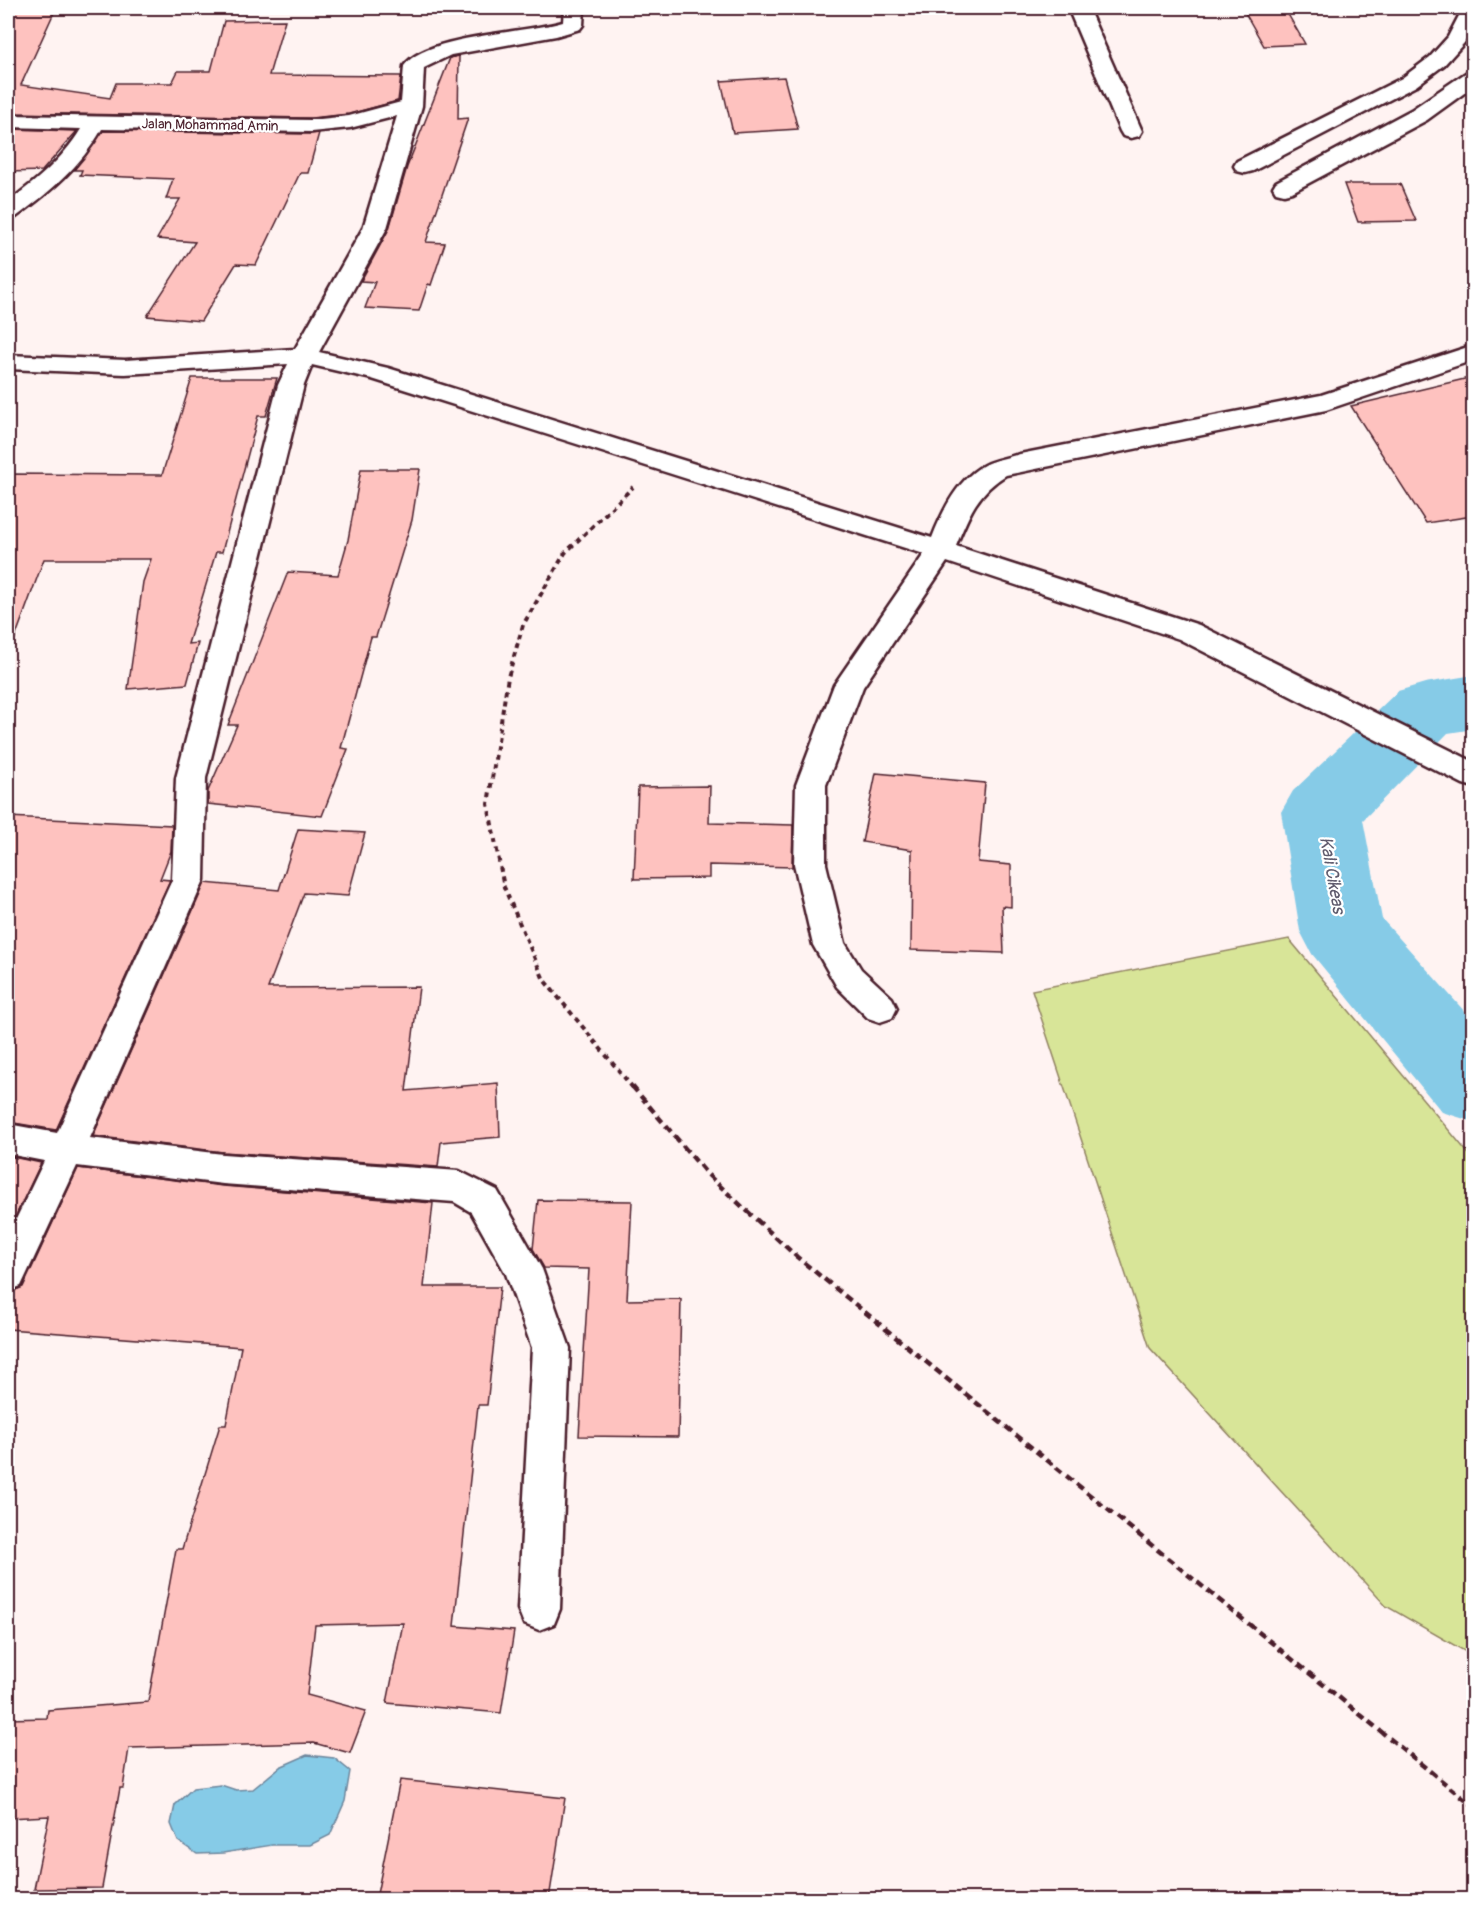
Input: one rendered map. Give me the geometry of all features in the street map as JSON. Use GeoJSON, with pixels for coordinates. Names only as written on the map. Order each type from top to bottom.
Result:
{"type":"FeatureCollection","features":[{"type":"Feature","properties":{"kind":"street"},"geometry":{"type":"LineString","coordinates":[[8,1274],[67,1150],[189,880],[191,778],[291,385],[304,356],[375,228],[411,106],[414,66],[422,58],[443,50],[554,32],[573,25],[576,15],[574,8]]}},
{"type":"Feature","properties":{"kind":"street"},"geometry":{"type":"LineString","coordinates":[[1078,8],[1131,131]]}},
{"type":"Feature","properties":{"kind":"street"},"geometry":{"type":"LineString","coordinates":[[1245,166],[1409,82],[1437,61],[1457,39],[1473,8]]}},
{"type":"Feature","properties":{"kind":"street"},"geometry":{"type":"LineString","coordinates":[[1284,187],[1419,115],[1473,76]]}},
{"type":"Feature","properties":{"kind":"street","name":"Jalan Mohammad Amin"},"geometry":{"type":"LineString","coordinates":[[8,121],[311,126],[350,122],[411,106]]}},
{"type":"Feature","properties":{"kind":"street"},"geometry":{"type":"LineString","coordinates":[[8,212],[63,171],[82,147],[95,123]]}},
{"type":"Feature","properties":{"kind":"street"},"geometry":{"type":"LineString","coordinates":[[880,1008],[849,978],[829,945],[810,864],[811,785],[849,685],[941,550],[955,514],[979,480],[997,469],[1020,462],[1326,402],[1473,352]]}},
{"type":"Feature","properties":{"kind":"street"},"geometry":{"type":"LineString","coordinates":[[8,362],[125,367],[304,356],[379,373],[941,550],[1189,632],[1473,776]]}},
{"type":"Feature","properties":{"kind":"street"},"geometry":{"type":"LineString","coordinates":[[8,1139],[67,1150],[224,1169],[439,1184],[459,1187],[484,1201],[523,1269],[551,1348],[538,1609]]}},
{"type":"Feature","properties":{"kind":"path"},"geometry":{"type":"LineString","coordinates":[[659,462],[565,554],[523,625],[508,677],[488,804],[504,887],[544,980],[707,1174],[797,1257],[1473,1807]]}},
{"type":"Feature","properties":{"kind":"green space"},"geometry":{"type":"Polygon","coordinates":[[[1289,939],[1473,1159],[1473,1656],[1386,1606],[1150,1348],[1032,990],[1289,939]]]}},
{"type":"Feature","properties":{"kind":"water"},"geometry":{"type":"Polygon","coordinates":[[[307,1755],[334,1758],[350,1771],[345,1801],[330,1835],[310,1845],[272,1845],[223,1853],[197,1854],[178,1841],[171,1824],[175,1805],[193,1788],[221,1785],[236,1790],[253,1789],[280,1767],[307,1755]]]}},
{"type":"Feature","properties":{"kind":"building"},"geometry":{"type":"Polygon","coordinates":[[[8,8],[56,8],[21,85],[110,98],[116,83],[172,83],[178,71],[211,71],[224,21],[285,20],[269,75],[401,76],[398,101],[349,114],[311,118],[8,113],[8,8]]]}},
{"type":"Feature","properties":{"kind":"building"},"geometry":{"type":"Polygon","coordinates":[[[1285,9],[1305,44],[1264,46],[1244,11],[1285,9]]]}},
{"type":"Feature","properties":{"kind":"building"},"geometry":{"type":"Polygon","coordinates":[[[459,56],[458,119],[468,118],[426,242],[445,243],[431,285],[428,284],[419,311],[365,308],[375,282],[361,281],[389,229],[407,167],[450,58],[459,56]]]}},
{"type":"Feature","properties":{"kind":"building"},"geometry":{"type":"Polygon","coordinates":[[[784,77],[798,129],[733,133],[721,81],[784,77]]]}},
{"type":"Feature","properties":{"kind":"building"},"geometry":{"type":"Polygon","coordinates":[[[8,129],[77,131],[42,171],[8,172],[8,129]]]}},
{"type":"Feature","properties":{"kind":"building"},"geometry":{"type":"Polygon","coordinates":[[[103,131],[319,133],[308,173],[300,173],[256,265],[236,264],[201,321],[147,316],[195,242],[157,239],[180,199],[166,199],[173,179],[80,175],[82,170],[74,170],[103,131]]]}},
{"type":"Feature","properties":{"kind":"building"},"geometry":{"type":"Polygon","coordinates":[[[1344,184],[1400,184],[1416,221],[1358,222],[1344,184]]]}},
{"type":"Feature","properties":{"kind":"building"},"geometry":{"type":"Polygon","coordinates":[[[1473,377],[1473,516],[1426,523],[1351,406],[1473,377]]]}},
{"type":"Feature","properties":{"kind":"building"},"geometry":{"type":"Polygon","coordinates":[[[192,378],[277,378],[266,416],[258,416],[222,552],[216,552],[188,644],[198,643],[187,684],[128,689],[143,582],[151,559],[44,559],[12,646],[8,645],[8,474],[162,475],[192,378]]]}},
{"type":"Feature","properties":{"kind":"building"},"geometry":{"type":"Polygon","coordinates":[[[361,469],[420,469],[412,520],[376,637],[371,637],[341,748],[348,749],[322,816],[208,804],[208,791],[237,725],[228,725],[288,572],[338,575],[348,540],[361,469]]]}},
{"type":"Feature","properties":{"kind":"building"},"geometry":{"type":"Polygon","coordinates":[[[876,773],[985,783],[978,862],[1011,865],[1011,907],[1002,906],[1004,953],[911,950],[912,850],[862,842],[876,773]]]}},
{"type":"Feature","properties":{"kind":"building"},"geometry":{"type":"Polygon","coordinates":[[[710,786],[709,823],[793,825],[792,867],[709,865],[709,878],[634,879],[638,787],[710,786]]]}},
{"type":"Feature","properties":{"kind":"building"},"geometry":{"type":"Polygon","coordinates":[[[8,817],[172,825],[171,851],[160,879],[170,880],[56,1130],[8,1122],[8,817]]]}},
{"type":"Feature","properties":{"kind":"building"},"geometry":{"type":"Polygon","coordinates":[[[298,829],[365,833],[348,896],[304,893],[268,988],[419,987],[406,1091],[498,1083],[500,1137],[441,1142],[438,1167],[223,1152],[93,1136],[205,883],[279,890],[298,829]]]}},
{"type":"Feature","properties":{"kind":"building"},"geometry":{"type":"Polygon","coordinates":[[[8,1156],[41,1163],[8,1232],[8,1156]]]}},
{"type":"Feature","properties":{"kind":"building"},"geometry":{"type":"Polygon","coordinates":[[[78,1168],[223,1186],[433,1203],[424,1287],[500,1287],[487,1405],[478,1405],[454,1626],[514,1631],[501,1713],[387,1703],[403,1623],[315,1625],[307,1695],[366,1711],[350,1753],[314,1743],[129,1748],[102,1888],[34,1889],[49,1816],[8,1818],[8,1719],[47,1718],[48,1710],[148,1702],[176,1549],[182,1549],[220,1425],[226,1425],[241,1347],[8,1329],[8,1293],[23,1287],[78,1168]]]}},
{"type":"Feature","properties":{"kind":"building"},"geometry":{"type":"Polygon","coordinates":[[[538,1200],[632,1201],[627,1300],[681,1299],[678,1437],[579,1436],[589,1269],[544,1268],[533,1249],[538,1200]]]}},
{"type":"Feature","properties":{"kind":"building"},"geometry":{"type":"Polygon","coordinates":[[[400,1780],[565,1798],[549,1899],[376,1899],[400,1780]]]}},
{"type":"Feature","properties":{"kind":"waterway","name":"Kali Cikeas"},"geometry":{"type":"LineString","coordinates":[[1474,702],[1425,710],[1321,812],[1342,931],[1474,1085]]}}]}
